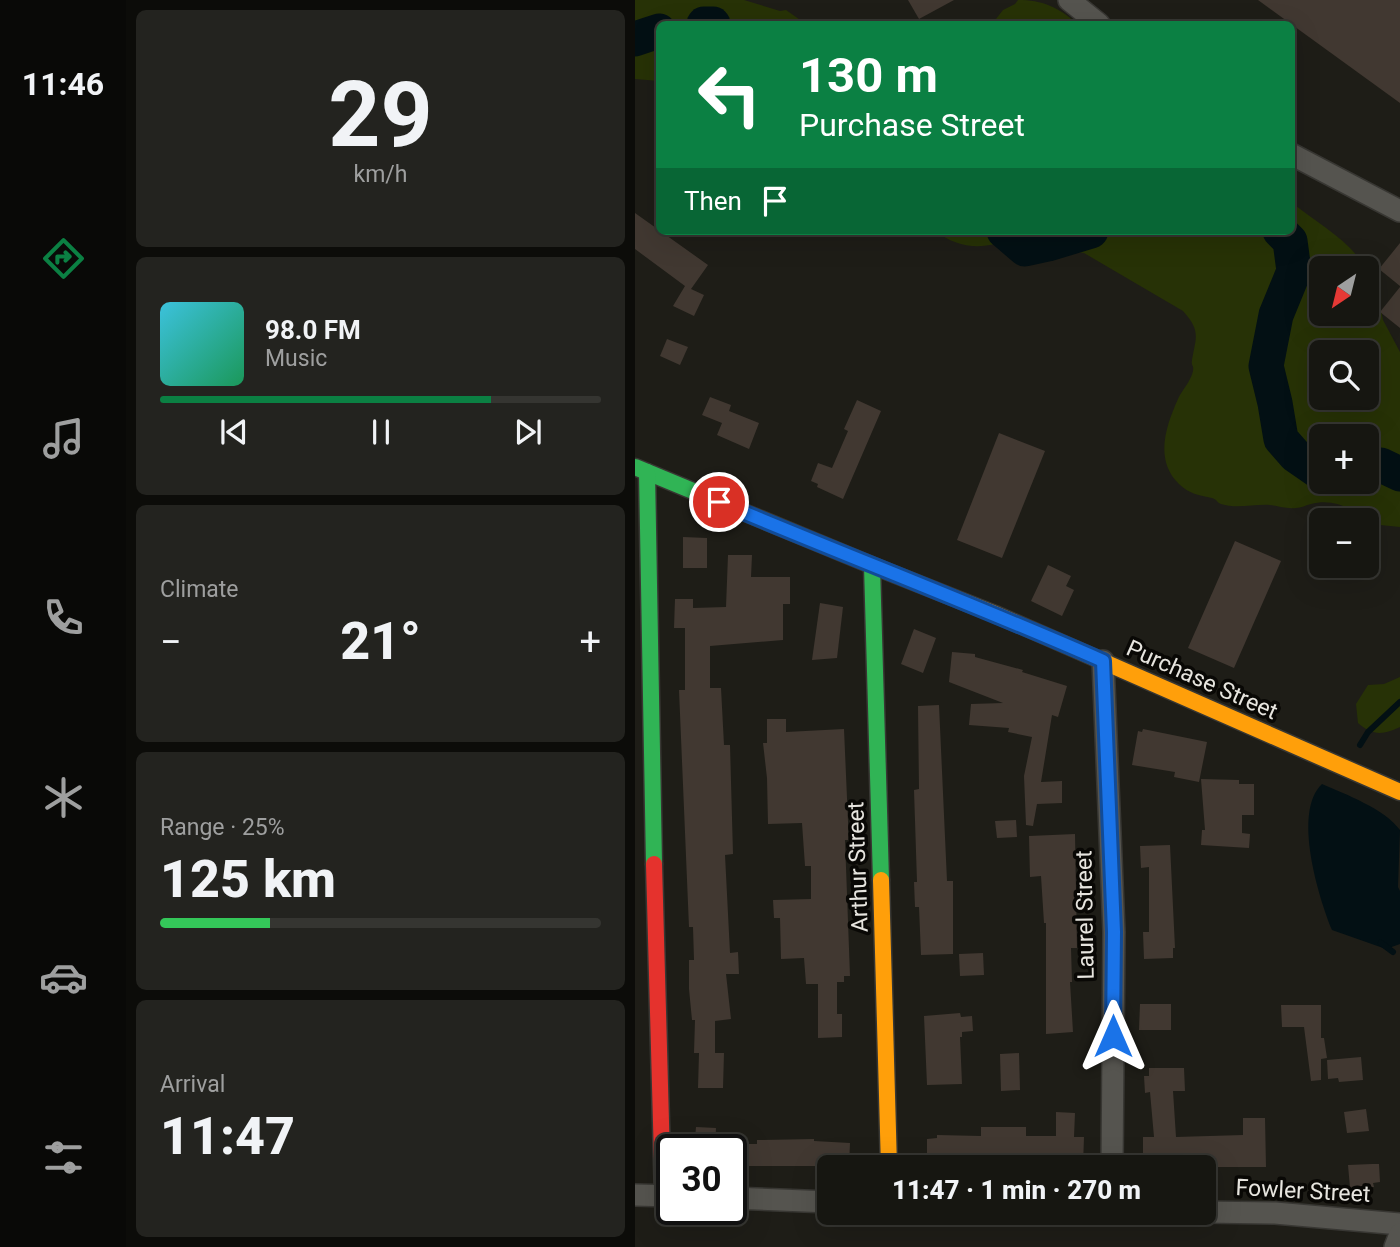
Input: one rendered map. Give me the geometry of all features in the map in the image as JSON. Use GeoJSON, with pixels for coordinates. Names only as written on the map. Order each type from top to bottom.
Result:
{"type":"FeatureCollection","features":[{"type":"Feature","properties":{"kind":"street"},"geometry":{"type":"LineString","coordinates":[[1069,0],[1095,21]]}},
{"type":"Feature","properties":{"kind":"street"},"geometry":{"type":"LineString","coordinates":[[1295,156],[1400,211]]}},
{"type":"Feature","properties":{"kind":"street"},"geometry":{"type":"LineString","coordinates":[[641,469],[664,1134]]}},
{"type":"Feature","properties":{"kind":"street","name":"Purchase Street"},"geometry":{"type":"LineString","coordinates":[[641,469],[872,566],[995,614],[1400,792]]}},
{"type":"Feature","properties":{"kind":"street","name":"Arthur Street"},"geometry":{"type":"LineString","coordinates":[[872,566],[889,1155]]}},
{"type":"Feature","properties":{"kind":"street","name":"Laurel Street"},"geometry":{"type":"LineString","coordinates":[[1103,661],[1114,932],[1112,1155]]}},
{"type":"Feature","properties":{"kind":"street"},"geometry":{"type":"LineString","coordinates":[[635,1195],[656,1196]]}},
{"type":"Feature","properties":{"kind":"street"},"geometry":{"type":"LineString","coordinates":[[747,1199],[817,1202]]}},
{"type":"Feature","properties":{"kind":"street","name":"Fowler Street"},"geometry":{"type":"LineString","coordinates":[[1216,1212],[1275,1213],[1400,1224]]}},
{"type":"Feature","properties":{"kind":"street"},"geometry":{"type":"LineString","coordinates":[[1395,1247],[1400,1234]]}},
{"type":"Feature","properties":{"kind":"green space"},"geometry":{"type":"Polygon","coordinates":[[[635,0],[744,0],[780,11],[786,10],[802,21],[656,21],[656,81],[635,79],[635,0]]]}},
{"type":"Feature","properties":{"kind":"green space"},"geometry":{"type":"Polygon","coordinates":[[[1018,0],[1035,1],[1064,13],[1073,21],[994,21],[1003,10],[1018,0]]]}},
{"type":"Feature","properties":{"kind":"green space"},"geometry":{"type":"Polygon","coordinates":[[[1295,205],[1341,240],[1357,256],[1309,256],[1309,326],[1379,326],[1379,301],[1383,320],[1400,352],[1400,527],[1379,524],[1379,508],[1348,508],[1331,503],[1300,508],[1270,505],[1233,506],[1187,490],[1171,475],[1165,454],[1166,431],[1178,399],[1193,371],[1196,334],[1193,324],[1183,311],[1084,253],[1062,250],[1027,254],[1005,240],[978,246],[952,241],[942,235],[1295,235],[1295,205]]]}},
{"type":"Feature","properties":{"kind":"green space"},"geometry":{"type":"Polygon","coordinates":[[[1400,677],[1400,727],[1378,733],[1358,723],[1356,704],[1368,685],[1384,684],[1400,677]]]}},
{"type":"Feature","properties":{"kind":"shaded area"},"geometry":{"type":"Polygon","coordinates":[[[1322,784],[1375,809],[1400,830],[1400,944],[1386,949],[1332,930],[1315,877],[1309,834],[1309,814],[1313,797],[1322,784]]]}},
{"type":"Feature","properties":{"kind":"building"},"geometry":{"type":"Polygon","coordinates":[[[908,0],[954,0],[919,19],[908,0]]]}},
{"type":"Feature","properties":{"kind":"building"},"geometry":{"type":"Polygon","coordinates":[[[1258,0],[1400,0],[1400,103],[1295,27],[1295,21],[1287,21],[1258,0]]]}},
{"type":"Feature","properties":{"kind":"building"},"geometry":{"type":"Polygon","coordinates":[[[635,213],[656,228],[656,235],[666,235],[708,265],[691,289],[704,295],[694,316],[673,306],[685,286],[635,249],[635,213]]]}},
{"type":"Feature","properties":{"kind":"building"},"geometry":{"type":"Polygon","coordinates":[[[1400,243],[1400,286],[1379,269],[1400,243]]]}},
{"type":"Feature","properties":{"kind":"building"},"geometry":{"type":"Polygon","coordinates":[[[1400,287],[1400,328],[1380,312],[1400,287]]]}},
{"type":"Feature","properties":{"kind":"building"},"geometry":{"type":"Polygon","coordinates":[[[667,339],[688,347],[680,365],[660,356],[667,339]]]}},
{"type":"Feature","properties":{"kind":"building"},"geometry":{"type":"Polygon","coordinates":[[[710,397],[731,405],[729,411],[759,423],[749,449],[717,435],[722,423],[702,415],[710,397]]]}},
{"type":"Feature","properties":{"kind":"building"},"geometry":{"type":"Polygon","coordinates":[[[857,400],[881,411],[843,499],[817,487],[818,484],[811,481],[818,463],[832,468],[848,431],[844,429],[857,400]]]}},
{"type":"Feature","properties":{"kind":"building"},"geometry":{"type":"Polygon","coordinates":[[[999,433],[1045,451],[1002,558],[957,540],[999,433]]]}},
{"type":"Feature","properties":{"kind":"building"},"geometry":{"type":"Polygon","coordinates":[[[683,537],[707,538],[707,568],[683,568],[683,537]]]}},
{"type":"Feature","properties":{"kind":"building"},"geometry":{"type":"Polygon","coordinates":[[[1235,541],[1281,561],[1234,668],[1188,648],[1235,541]]]}},
{"type":"Feature","properties":{"kind":"building"},"geometry":{"type":"Polygon","coordinates":[[[728,555],[752,555],[751,577],[790,577],[790,604],[783,604],[783,640],[710,646],[710,688],[721,688],[724,745],[730,745],[733,854],[725,855],[730,953],[738,952],[739,974],[726,974],[731,1019],[715,1021],[715,1053],[724,1053],[723,1088],[698,1088],[699,1053],[694,1053],[695,1020],[692,1020],[689,989],[689,960],[694,960],[693,927],[689,927],[679,690],[685,690],[685,628],[674,628],[675,599],[693,599],[693,608],[726,607],[728,555]]]}},
{"type":"Feature","properties":{"kind":"building"},"geometry":{"type":"Polygon","coordinates":[[[1048,565],[1071,576],[1066,586],[1074,590],[1062,616],[1031,601],[1048,565]]]}},
{"type":"Feature","properties":{"kind":"building"},"geometry":{"type":"Polygon","coordinates":[[[820,603],[843,607],[837,658],[812,660],[820,603]]]}},
{"type":"Feature","properties":{"kind":"building"},"geometry":{"type":"Polygon","coordinates":[[[914,629],[936,638],[923,673],[901,664],[914,629]]]}},
{"type":"Feature","properties":{"kind":"building"},"geometry":{"type":"Polygon","coordinates":[[[952,652],[975,654],[975,657],[1067,686],[1058,717],[1052,715],[1041,782],[1062,781],[1062,803],[1037,804],[1033,826],[1026,825],[1024,776],[1032,737],[1008,732],[1009,728],[969,725],[971,704],[1003,703],[949,682],[952,652]]]}},
{"type":"Feature","properties":{"kind":"building"},"geometry":{"type":"Polygon","coordinates":[[[939,705],[947,881],[953,881],[953,954],[921,955],[919,907],[915,907],[914,882],[917,882],[914,790],[919,789],[918,706],[939,705]]]}},
{"type":"Feature","properties":{"kind":"building"},"geometry":{"type":"Polygon","coordinates":[[[767,719],[786,719],[786,732],[844,729],[850,976],[844,976],[844,982],[837,982],[837,1014],[842,1014],[842,1037],[818,1038],[818,984],[806,984],[804,958],[781,959],[780,918],[774,918],[773,900],[811,899],[811,866],[805,866],[802,823],[768,824],[763,743],[767,743],[767,719]]]}},
{"type":"Feature","properties":{"kind":"building"},"geometry":{"type":"Polygon","coordinates":[[[1143,729],[1207,742],[1199,782],[1174,777],[1175,772],[1132,765],[1138,731],[1142,732],[1143,729]]]}},
{"type":"Feature","properties":{"kind":"building"},"geometry":{"type":"Polygon","coordinates":[[[1201,779],[1239,780],[1239,784],[1254,784],[1254,815],[1242,815],[1242,833],[1250,834],[1249,848],[1201,845],[1202,830],[1205,830],[1201,779]]]}},
{"type":"Feature","properties":{"kind":"building"},"geometry":{"type":"Polygon","coordinates":[[[1016,820],[1017,837],[997,838],[995,821],[1016,820]]]}},
{"type":"Feature","properties":{"kind":"building"},"geometry":{"type":"Polygon","coordinates":[[[1075,834],[1077,948],[1071,948],[1070,982],[1073,1032],[1046,1034],[1046,923],[1041,876],[1030,877],[1029,836],[1075,834]]]}},
{"type":"Feature","properties":{"kind":"building"},"geometry":{"type":"Polygon","coordinates":[[[1170,845],[1175,948],[1173,958],[1144,959],[1143,932],[1149,932],[1149,867],[1141,868],[1140,846],[1170,845]]]}},
{"type":"Feature","properties":{"kind":"building"},"geometry":{"type":"Polygon","coordinates":[[[983,953],[984,975],[960,976],[959,954],[983,953]]]}},
{"type":"Feature","properties":{"kind":"building"},"geometry":{"type":"Polygon","coordinates":[[[1140,1004],[1171,1004],[1171,1030],[1139,1030],[1140,1004]]]}},
{"type":"Feature","properties":{"kind":"building"},"geometry":{"type":"Polygon","coordinates":[[[1281,1005],[1321,1005],[1321,1038],[1324,1038],[1327,1058],[1321,1059],[1321,1080],[1311,1081],[1304,1027],[1282,1027],[1281,1005]]]}},
{"type":"Feature","properties":{"kind":"building"},"geometry":{"type":"Polygon","coordinates":[[[960,1013],[961,1017],[972,1016],[973,1031],[962,1032],[960,1037],[962,1084],[927,1085],[924,1016],[960,1013]]]}},
{"type":"Feature","properties":{"kind":"building"},"geometry":{"type":"Polygon","coordinates":[[[1019,1053],[1020,1090],[1001,1091],[1000,1054],[1019,1053]]]}},
{"type":"Feature","properties":{"kind":"building"},"geometry":{"type":"Polygon","coordinates":[[[1361,1057],[1363,1080],[1339,1082],[1338,1078],[1328,1079],[1327,1060],[1361,1057]]]}},
{"type":"Feature","properties":{"kind":"building"},"geometry":{"type":"Polygon","coordinates":[[[1149,1068],[1184,1068],[1185,1091],[1173,1091],[1176,1137],[1243,1135],[1243,1118],[1265,1118],[1266,1167],[1216,1167],[1216,1155],[1143,1155],[1143,1137],[1154,1137],[1150,1092],[1145,1093],[1144,1076],[1149,1076],[1149,1068]]]}},
{"type":"Feature","properties":{"kind":"building"},"geometry":{"type":"Polygon","coordinates":[[[1366,1109],[1369,1131],[1347,1133],[1344,1112],[1366,1109]]]}},
{"type":"Feature","properties":{"kind":"building"},"geometry":{"type":"Polygon","coordinates":[[[1056,1112],[1075,1113],[1074,1137],[1084,1137],[1083,1155],[927,1155],[927,1139],[937,1138],[937,1135],[981,1136],[981,1127],[1026,1127],[1026,1136],[1056,1136],[1056,1112]]]}},
{"type":"Feature","properties":{"kind":"building"},"geometry":{"type":"Polygon","coordinates":[[[696,1127],[716,1128],[716,1134],[695,1134],[696,1127]]]}},
{"type":"Feature","properties":{"kind":"building"},"geometry":{"type":"Polygon","coordinates":[[[814,1139],[850,1143],[849,1155],[817,1155],[817,1166],[747,1166],[747,1144],[757,1144],[757,1140],[814,1139]]]}},
{"type":"Feature","properties":{"kind":"building"},"geometry":{"type":"Polygon","coordinates":[[[1379,1164],[1380,1182],[1373,1183],[1374,1187],[1350,1188],[1348,1165],[1379,1164]]]}},
{"type":"Feature","properties":{"kind":"waterway"},"geometry":{"type":"LineString","coordinates":[[635,39],[656,32]]}},
{"type":"Feature","properties":{"kind":"waterway"},"geometry":{"type":"LineString","coordinates":[[1009,235],[1025,249],[1078,235]]}},
{"type":"Feature","properties":{"kind":"waterway"},"geometry":{"type":"LineString","coordinates":[[1284,235],[1290,241],[1294,271],[1276,315],[1266,366],[1281,439],[1295,455],[1309,465]]}},
{"type":"Feature","properties":{"kind":"waterway"},"geometry":{"type":"LineString","coordinates":[[1379,465],[1400,474]]}},
{"type":"Feature","properties":{"kind":"waterway"},"geometry":{"type":"LineString","coordinates":[[1360,745],[1368,732],[1400,702]]}},
{"type":"Feature","properties":{"kind":"waterway"},"geometry":{"type":"LineString","coordinates":[[1381,943],[1393,952]]}},
{"type":"Feature","properties":{"kind":"traffic: fast"},"geometry":{"type":"LineString","coordinates":[[635,467],[881,569]]}},
{"type":"Feature","properties":{"kind":"traffic: fast"},"geometry":{"type":"LineString","coordinates":[[647,472],[654,864]]}},
{"type":"Feature","properties":{"kind":"traffic: fast"},"geometry":{"type":"LineString","coordinates":[[872,566],[881,880]]}},
{"type":"Feature","properties":{"kind":"traffic: slow"},"geometry":{"type":"LineString","coordinates":[[881,569],[995,614],[1400,792]]}},
{"type":"Feature","properties":{"kind":"traffic: slow"},"geometry":{"type":"LineString","coordinates":[[881,880],[889,1155]]}},
{"type":"Feature","properties":{"kind":"traffic: jam"},"geometry":{"type":"LineString","coordinates":[[654,864],[661,1134]]}},
{"type":"Feature","properties":{"kind":"route"},"geometry":{"type":"LineString","coordinates":[[719,502],[995,614],[1103,661],[1114,932],[1113,1036]]}}]}
